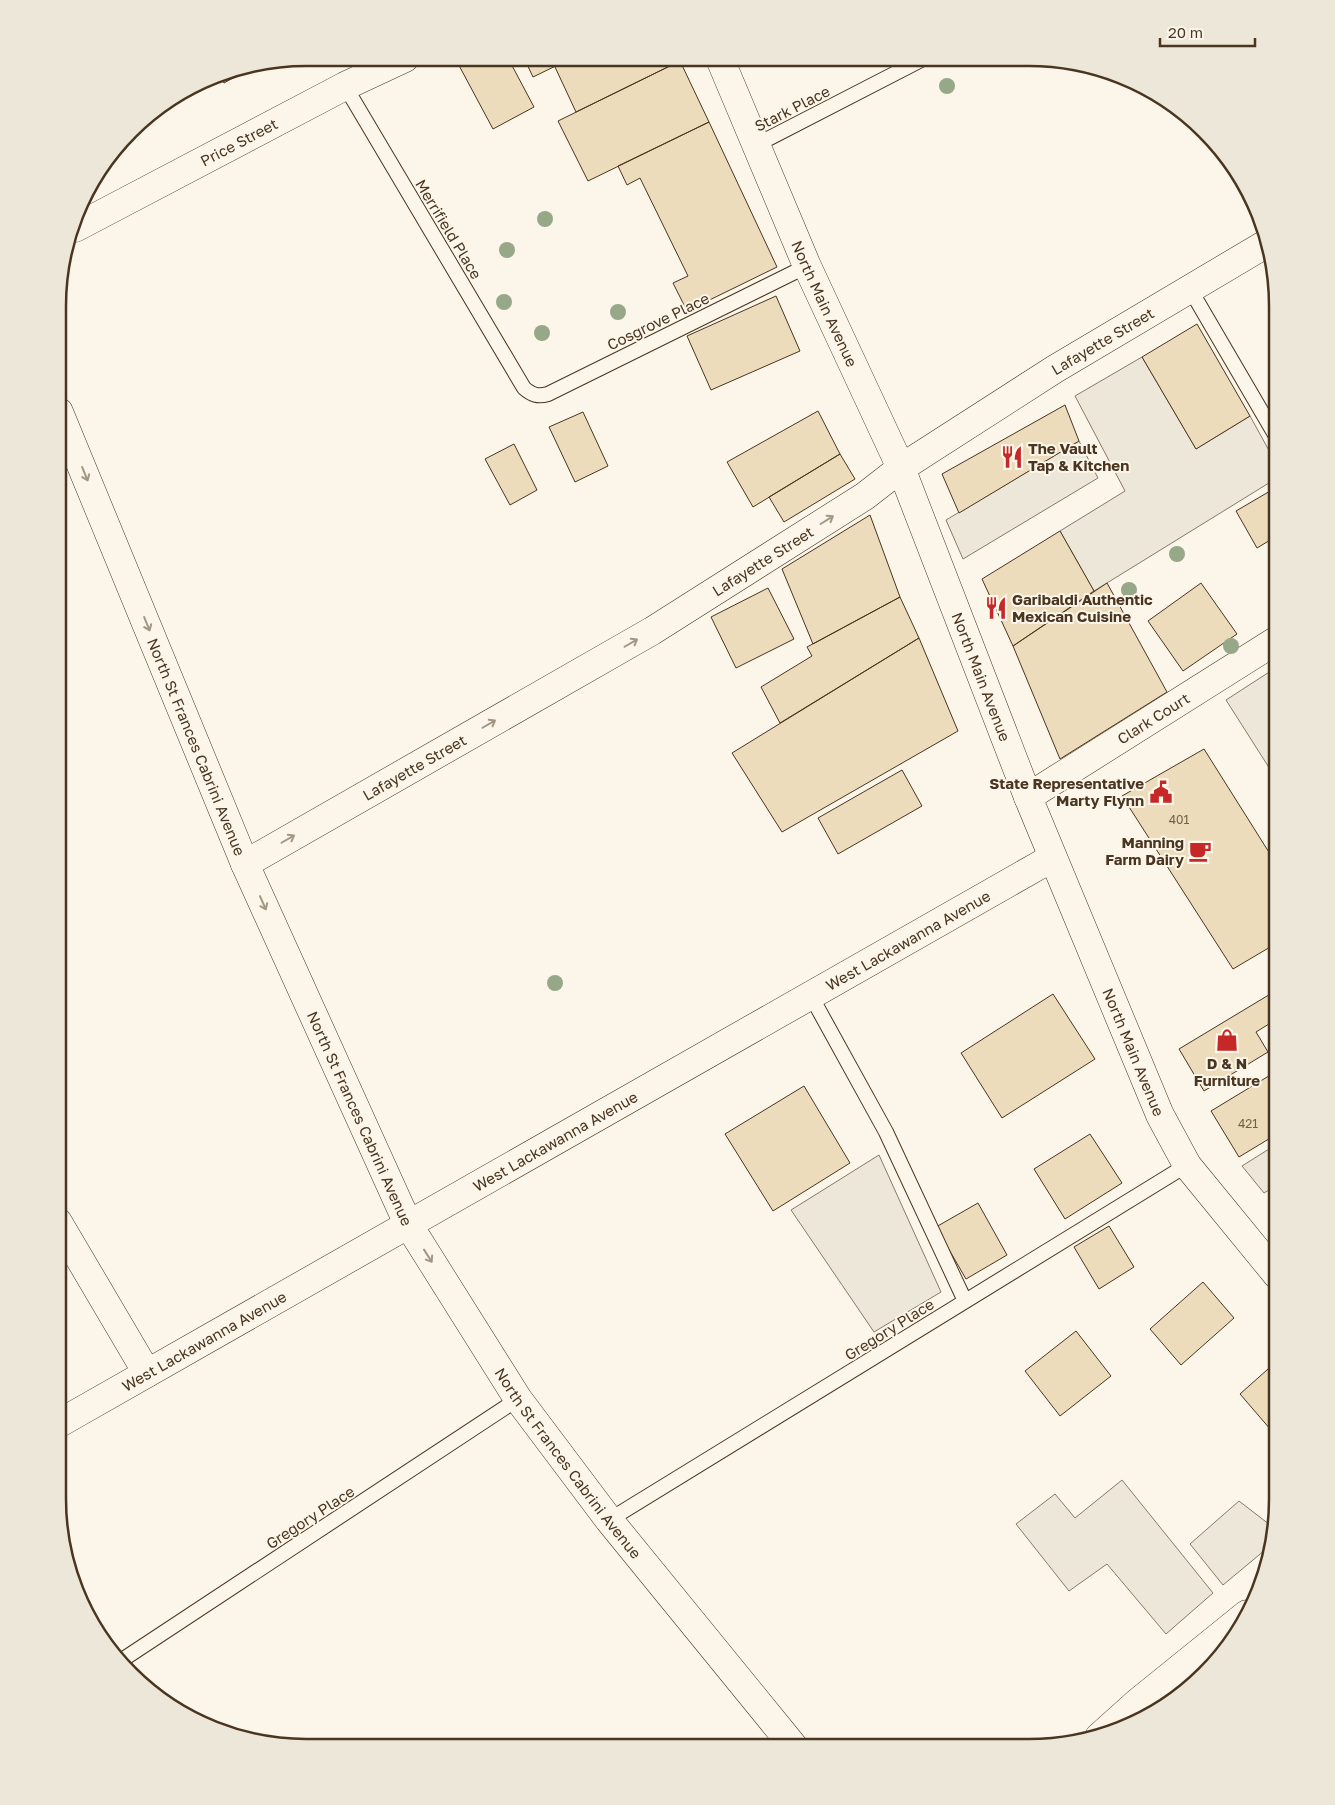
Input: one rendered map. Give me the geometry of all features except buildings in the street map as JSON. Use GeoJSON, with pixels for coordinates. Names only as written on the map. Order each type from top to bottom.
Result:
{"type":"FeatureCollection","features":[{"type":"Feature","properties":{"kind":"street","name":"Price Street"},"geometry":{"type":"LineString","coordinates":[[81,225],[345,86],[388,66]]}},
{"type":"Feature","properties":{"kind":"street","name":"North Main Avenue"},"geometry":{"type":"LineString","coordinates":[[723,66],[807,266],[901,468],[1052,858],[1160,1115],[1187,1166],[1269,1265]]}},
{"type":"Feature","properties":{"kind":"street","name":"Lafayette Street"},"geometry":{"type":"LineString","coordinates":[[245,864],[652,631],[865,496],[901,468],[1055,370],[1261,247]]}},
{"type":"Feature","properties":{"kind":"street","name":"North St Frances Cabrini Avenue"},"geometry":{"type":"LineString","coordinates":[[66,429],[245,864],[408,1224],[518,1399],[609,1520],[787,1739]]}},
{"type":"Feature","properties":{"kind":"street","name":"Clark Court"},"geometry":{"type":"LineString","coordinates":[[1028,797],[1269,645]]}},
{"type":"Feature","properties":{"kind":"street","name":"West Lackawanna Avenue"},"geometry":{"type":"LineString","coordinates":[[66,1419],[1052,858]]}},
{"type":"Feature","properties":{"kind":"street"},"geometry":{"type":"LineString","coordinates":[[66,1236],[147,1373]]}},
{"type":"Feature","properties":{"kind":"street"},"geometry":{"type":"LineString","coordinates":[[1115,1722],[1232,1626]]}},
{"type":"Feature","properties":{"kind":"lane","name":"Stark Place"},"geometry":{"type":"LineString","coordinates":[[756,145],[909,66]]}},
{"type":"Feature","properties":{"kind":"lane","name":"Merrifield Place"},"geometry":{"type":"LineString","coordinates":[[345,86],[524,388]]}},
{"type":"Feature","properties":{"kind":"lane","name":"Cosgrove Place"},"geometry":{"type":"LineString","coordinates":[[524,388],[532,394],[540,396],[548,394],[807,266]]}},
{"type":"Feature","properties":{"kind":"lane"},"geometry":{"type":"LineString","coordinates":[[1190,290],[1269,424]]}},
{"type":"Feature","properties":{"kind":"lane"},"geometry":{"type":"LineString","coordinates":[[811,996],[886,1132],[965,1301]]}},
{"type":"Feature","properties":{"kind":"lane","name":"Gregory Place"},"geometry":{"type":"LineString","coordinates":[[609,1520],[1187,1166]]}},
{"type":"Feature","properties":{"kind":"lane","name":"Gregory Place"},"geometry":{"type":"LineString","coordinates":[[126,1657],[518,1399]]}},
{"type":"Feature","properties":{"kind":"shaded area"},"geometry":{"type":"Polygon","coordinates":[[[1142,357],[1196,449],[1250,416],[1269,450],[1269,483],[1094,591],[1060,531],[1125,491],[1075,396],[1142,357]]]}},
{"type":"Feature","properties":{"kind":"shaded area"},"geometry":{"type":"Polygon","coordinates":[[[1079,441],[1098,478],[963,559],[946,520],[1079,441]]]}},
{"type":"Feature","properties":{"kind":"shaded area"},"geometry":{"type":"Polygon","coordinates":[[[1269,672],[1269,768],[1226,700],[1269,672]]]}},
{"type":"Feature","properties":{"kind":"shaded area"},"geometry":{"type":"Polygon","coordinates":[[[1269,1149],[1269,1190],[1264,1193],[1242,1166],[1269,1149]]]}},
{"type":"Feature","properties":{"kind":"shaded area"},"geometry":{"type":"Polygon","coordinates":[[[879,1155],[941,1292],[874,1332],[791,1210],[879,1155]]]}},
{"type":"Feature","properties":{"kind":"shaded area"},"geometry":{"type":"Polygon","coordinates":[[[1122,1480],[1213,1593],[1166,1634],[1107,1564],[1069,1591],[1016,1524],[1055,1494],[1075,1518],[1122,1480]]]}},
{"type":"Feature","properties":{"kind":"shaded area"},"geometry":{"type":"Polygon","coordinates":[[[1239,1501],[1267,1523],[1263,1552],[1223,1585],[1190,1544],[1239,1501]]]}},
{"type":"Feature","properties":{"kind":"place","name":"The Vault Tap & Kitchen"},"geometry":{"type":"Point","coordinates":[1012,457]}},
{"type":"Feature","properties":{"kind":"place","name":"Garibaldi Authentic Mexican Cuisine"},"geometry":{"type":"Point","coordinates":[996,608]}},
{"type":"Feature","properties":{"kind":"place","name":"State Representative Marty Flynn"},"geometry":{"type":"Point","coordinates":[1161,792]}},
{"type":"Feature","properties":{"kind":"place","name":"Manning Farm Dairy"},"geometry":{"type":"Point","coordinates":[1200,851]}},
{"type":"Feature","properties":{"kind":"place","name":"D & N Furniture"},"geometry":{"type":"Point","coordinates":[1227,1040]}}]}
